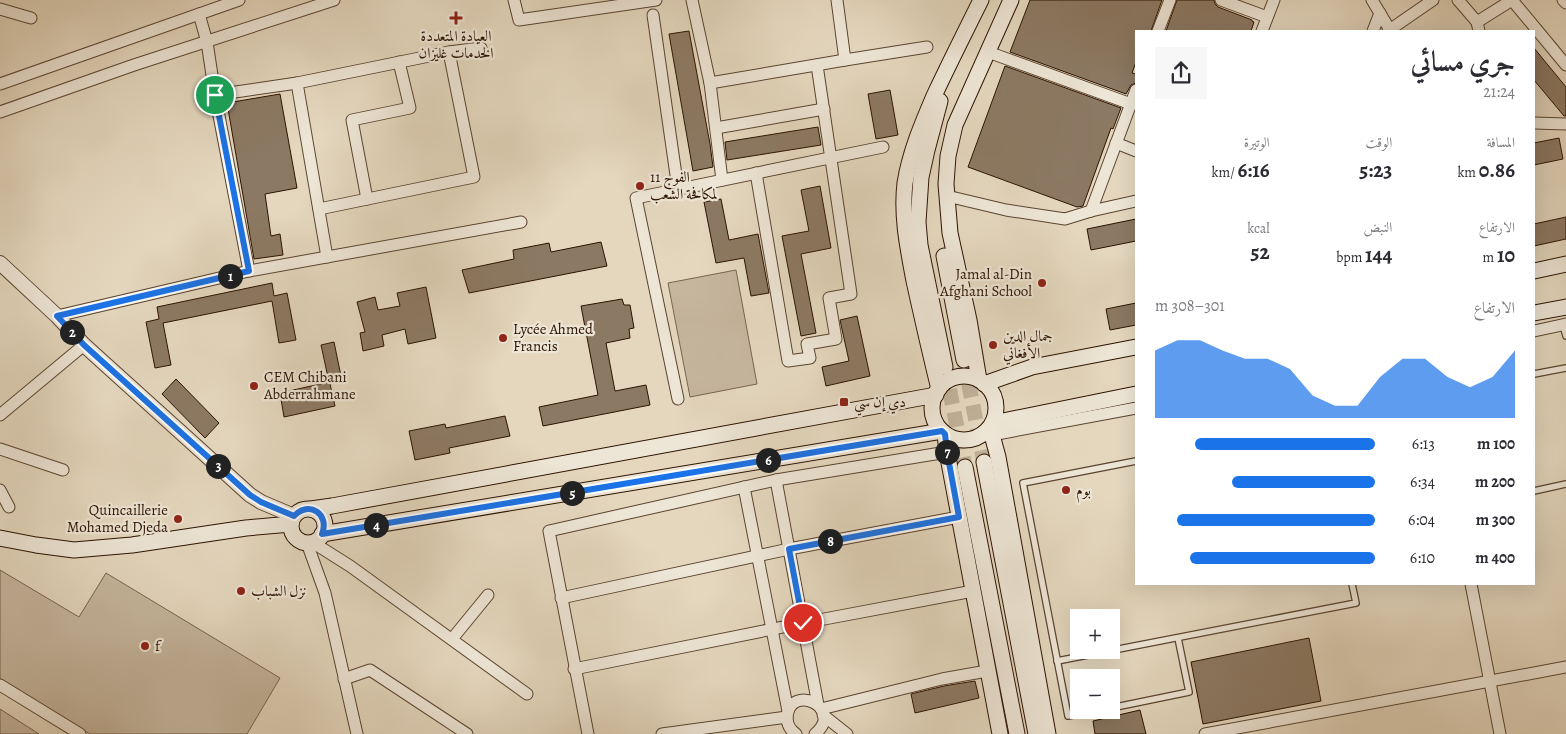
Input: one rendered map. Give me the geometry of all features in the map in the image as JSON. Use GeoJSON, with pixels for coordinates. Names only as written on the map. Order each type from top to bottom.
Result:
{"type":"FeatureCollection","features":[{"type":"Feature","properties":{"kind":"main road"},"geometry":{"type":"LineString","coordinates":[[937,392],[907,244],[904,210],[905,183],[915,142],[950,61],[981,0]]}},
{"type":"Feature","properties":{"kind":"main road"},"geometry":{"type":"LineString","coordinates":[[964,360],[944,257],[938,209],[940,162],[945,144],[1011,0]]}},
{"type":"Feature","properties":{"kind":"main road"},"geometry":{"type":"LineString","coordinates":[[945,367],[920,245],[918,222],[923,168],[950,61]]}},
{"type":"Feature","properties":{"kind":"main road"},"geometry":{"type":"LineString","coordinates":[[955,125],[948,156],[947,196],[951,242],[981,382]]}},
{"type":"Feature","properties":{"kind":"main road"},"geometry":{"type":"LineString","coordinates":[[1535,271],[1566,264]]}},
{"type":"Feature","properties":{"kind":"main road"},"geometry":{"type":"LineString","coordinates":[[1535,313],[1566,307]]}},
{"type":"Feature","properties":{"kind":"main road"},"geometry":{"type":"LineString","coordinates":[[981,382],[1032,367],[1135,347]]}},
{"type":"Feature","properties":{"kind":"main road"},"geometry":{"type":"LineString","coordinates":[[1048,734],[998,457],[991,429],[996,406],[993,395],[981,382],[962,376],[945,382],[937,392],[932,407],[933,417],[943,432],[953,438],[971,440],[991,429],[1135,394]]}},
{"type":"Feature","properties":{"kind":"main road"},"geometry":{"type":"LineString","coordinates":[[0,538],[74,550],[123,546],[246,528],[292,520],[301,510],[342,504],[937,392]]}},
{"type":"Feature","properties":{"kind":"main road"},"geometry":{"type":"LineString","coordinates":[[943,432],[1000,734]]}},
{"type":"Feature","properties":{"kind":"main road"},"geometry":{"type":"LineString","coordinates":[[292,520],[292,533],[294,537],[302,542],[943,432]]}},
{"type":"Feature","properties":{"kind":"main road"},"geometry":{"type":"LineString","coordinates":[[984,462],[1036,734]]}},
{"type":"Feature","properties":{"kind":"main road"},"geometry":{"type":"LineString","coordinates":[[965,467],[1017,734]]}},
{"type":"Feature","properties":{"kind":"main road"},"geometry":{"type":"LineString","coordinates":[[311,509],[323,518],[324,529],[314,540]]}},
{"type":"Feature","properties":{"kind":"street"},"geometry":{"type":"LineString","coordinates":[[0,84],[239,0]]}},
{"type":"Feature","properties":{"kind":"street"},"geometry":{"type":"LineString","coordinates":[[0,112],[125,68],[334,0]]}},
{"type":"Feature","properties":{"kind":"street"},"geometry":{"type":"LineString","coordinates":[[514,0],[519,20],[656,0]]}},
{"type":"Feature","properties":{"kind":"street"},"geometry":{"type":"LineString","coordinates":[[692,0],[710,83],[722,180]]}},
{"type":"Feature","properties":{"kind":"street"},"geometry":{"type":"LineString","coordinates":[[837,0],[845,60]]}},
{"type":"Feature","properties":{"kind":"street"},"geometry":{"type":"LineString","coordinates":[[1158,30],[1170,0]]}},
{"type":"Feature","properties":{"kind":"street"},"geometry":{"type":"LineString","coordinates":[[1220,0],[1267,17]]}},
{"type":"Feature","properties":{"kind":"street"},"geometry":{"type":"LineString","coordinates":[[1262,30],[1274,0]]}},
{"type":"Feature","properties":{"kind":"street"},"geometry":{"type":"LineString","coordinates":[[1373,4],[1389,30],[1433,0]]}},
{"type":"Feature","properties":{"kind":"street"},"geometry":{"type":"LineString","coordinates":[[1458,0],[1478,27],[1512,0],[1566,64]]}},
{"type":"Feature","properties":{"kind":"street"},"geometry":{"type":"LineString","coordinates":[[1563,0],[1566,4]]}},
{"type":"Feature","properties":{"kind":"street"},"geometry":{"type":"LineString","coordinates":[[1373,4],[1373,30]]}},
{"type":"Feature","properties":{"kind":"street"},"geometry":{"type":"LineString","coordinates":[[0,9],[30,18]]}},
{"type":"Feature","properties":{"kind":"street"},"geometry":{"type":"LineString","coordinates":[[199,14],[207,42],[215,95],[249,271]]}},
{"type":"Feature","properties":{"kind":"street"},"geometry":{"type":"LineString","coordinates":[[653,15],[678,189]]}},
{"type":"Feature","properties":{"kind":"street"},"geometry":{"type":"LineString","coordinates":[[710,83],[927,47]]}},
{"type":"Feature","properties":{"kind":"street"},"geometry":{"type":"LineString","coordinates":[[215,95],[297,83],[449,52],[481,48]]}},
{"type":"Feature","properties":{"kind":"street"},"geometry":{"type":"LineString","coordinates":[[318,210],[474,176],[449,52]]}},
{"type":"Feature","properties":{"kind":"street"},"geometry":{"type":"LineString","coordinates":[[988,52],[1131,104]]}},
{"type":"Feature","properties":{"kind":"street"},"geometry":{"type":"LineString","coordinates":[[367,199],[352,120],[410,108],[400,62]]}},
{"type":"Feature","properties":{"kind":"street"},"geometry":{"type":"LineString","coordinates":[[756,173],[788,362],[810,358],[807,344],[836,339],[829,298],[851,294],[817,64]]}},
{"type":"Feature","properties":{"kind":"street"},"geometry":{"type":"LineString","coordinates":[[297,83],[327,257]]}},
{"type":"Feature","properties":{"kind":"street"},"geometry":{"type":"LineString","coordinates":[[1091,211],[1135,93]]}},
{"type":"Feature","properties":{"kind":"street"},"geometry":{"type":"LineString","coordinates":[[716,128],[824,109]]}},
{"type":"Feature","properties":{"kind":"street"},"geometry":{"type":"LineString","coordinates":[[1535,123],[1566,124]]}},
{"type":"Feature","properties":{"kind":"street"},"geometry":{"type":"LineString","coordinates":[[1116,143],[1135,151]]}},
{"type":"Feature","properties":{"kind":"street"},"geometry":{"type":"LineString","coordinates":[[678,399],[636,198],[883,147]]}},
{"type":"Feature","properties":{"kind":"street"},"geometry":{"type":"LineString","coordinates":[[947,196],[1006,210],[1065,219],[1135,201]]}},
{"type":"Feature","properties":{"kind":"street"},"geometry":{"type":"LineString","coordinates":[[57,316],[249,271],[521,222]]}},
{"type":"Feature","properties":{"kind":"street"},"geometry":{"type":"LineString","coordinates":[[0,263],[57,316],[84,345],[250,495],[292,520]]}},
{"type":"Feature","properties":{"kind":"street"},"geometry":{"type":"LineString","coordinates":[[1535,331],[1565,328]]}},
{"type":"Feature","properties":{"kind":"street"},"geometry":{"type":"LineString","coordinates":[[0,415],[84,345]]}},
{"type":"Feature","properties":{"kind":"street"},"geometry":{"type":"LineString","coordinates":[[991,429],[1135,408]]}},
{"type":"Feature","properties":{"kind":"street"},"geometry":{"type":"LineString","coordinates":[[0,449],[63,470]]}},
{"type":"Feature","properties":{"kind":"street"},"geometry":{"type":"LineString","coordinates":[[588,734],[549,532],[776,480],[947,452]]}},
{"type":"Feature","properties":{"kind":"street"},"geometry":{"type":"LineString","coordinates":[[776,480],[821,709],[822,726],[815,734]]}},
{"type":"Feature","properties":{"kind":"street"},"geometry":{"type":"LineString","coordinates":[[744,487],[788,714],[789,728],[796,734]]}},
{"type":"Feature","properties":{"kind":"street"},"geometry":{"type":"LineString","coordinates":[[0,490],[9,507]]}},
{"type":"Feature","properties":{"kind":"street"},"geometry":{"type":"LineString","coordinates":[[561,598],[789,549],[959,517]]}},
{"type":"Feature","properties":{"kind":"street"},"geometry":{"type":"LineString","coordinates":[[314,540],[527,694]]}},
{"type":"Feature","properties":{"kind":"street"},"geometry":{"type":"LineString","coordinates":[[314,540],[357,734]]}},
{"type":"Feature","properties":{"kind":"street"},"geometry":{"type":"LineString","coordinates":[[1471,585],[1500,734]]}},
{"type":"Feature","properties":{"kind":"street"},"geometry":{"type":"LineString","coordinates":[[574,669],[973,591]]}},
{"type":"Feature","properties":{"kind":"street"},"geometry":{"type":"LineString","coordinates":[[452,639],[488,594]]}},
{"type":"Feature","properties":{"kind":"street"},"geometry":{"type":"LineString","coordinates":[[1205,734],[1566,667]]}},
{"type":"Feature","properties":{"kind":"street"},"geometry":{"type":"LineString","coordinates":[[344,679],[370,670],[467,734]]}},
{"type":"Feature","properties":{"kind":"street"},"geometry":{"type":"LineString","coordinates":[[821,709],[942,679],[987,670]]}},
{"type":"Feature","properties":{"kind":"street"},"geometry":{"type":"LineString","coordinates":[[0,685],[80,734]]}},
{"type":"Feature","properties":{"kind":"street"},"geometry":{"type":"LineString","coordinates":[[788,714],[791,706],[802,700],[807,700],[821,709],[847,734]]}},
{"type":"Feature","properties":{"kind":"street"},"geometry":{"type":"LineString","coordinates":[[662,734],[755,721],[788,714]]}},
{"type":"Feature","properties":{"kind":"street"},"geometry":{"type":"LineString","coordinates":[[742,734],[755,721]]}},
{"type":"Feature","properties":{"kind":"lane"},"geometry":{"type":"LineString","coordinates":[[1535,374],[1566,368]]}},
{"type":"Feature","properties":{"kind":"lane"},"geometry":{"type":"LineString","coordinates":[[1070,716],[1068,716],[1023,483],[1135,461]]}},
{"type":"Feature","properties":{"kind":"lane"},"geometry":{"type":"LineString","coordinates":[[1535,491],[1566,484]]}},
{"type":"Feature","properties":{"kind":"lane"},"geometry":{"type":"LineString","coordinates":[[1058,662],[1356,602],[1352,585]]}},
{"type":"Feature","properties":{"kind":"lane"},"geometry":{"type":"LineString","coordinates":[[1120,706],[1189,692],[1178,638]]}},
{"type":"Feature","properties":{"kind":"shaded area"},"geometry":{"type":"Polygon","coordinates":[[[736,270],[757,384],[690,397],[668,283],[736,270]]]}},
{"type":"Feature","properties":{"kind":"shaded area","name":"f"},"geometry":{"type":"Polygon","coordinates":[[[0,570],[79,617],[106,573],[280,678],[247,734],[90,734],[0,680],[0,570]]]}},
{"type":"Feature","properties":{"kind":"shaded area"},"geometry":{"type":"Polygon","coordinates":[[[0,709],[39,734],[0,734],[0,709]]]}},
{"type":"Feature","properties":{"kind":"building"},"geometry":{"type":"Polygon","coordinates":[[[1030,0],[1162,0],[1151,30],[1135,30],[1135,65],[1132,73],[1135,74],[1135,83],[1131,85],[1126,94],[1010,52],[1030,0]]]}},
{"type":"Feature","properties":{"kind":"building"},"geometry":{"type":"Polygon","coordinates":[[[1177,0],[1214,0],[1218,7],[1254,22],[1251,30],[1166,30],[1177,0]]]}},
{"type":"Feature","properties":{"kind":"building"},"geometry":{"type":"Polygon","coordinates":[[[689,31],[713,167],[693,171],[669,34],[689,31]]]}},
{"type":"Feature","properties":{"kind":"building"},"geometry":{"type":"Polygon","coordinates":[[[1535,49],[1566,87],[1566,116],[1535,81],[1535,49]]]}},
{"type":"Feature","properties":{"kind":"building"},"geometry":{"type":"Polygon","coordinates":[[[1005,66],[1121,108],[1113,129],[1111,128],[1083,206],[1077,207],[968,167],[1005,66]]]}},
{"type":"Feature","properties":{"kind":"building"},"geometry":{"type":"Polygon","coordinates":[[[890,90],[898,135],[876,139],[868,94],[890,90]]]}},
{"type":"Feature","properties":{"kind":"building"},"geometry":{"type":"Polygon","coordinates":[[[280,94],[297,188],[265,194],[271,236],[280,234],[283,255],[254,259],[227,103],[280,94]]]}},
{"type":"Feature","properties":{"kind":"building"},"geometry":{"type":"Polygon","coordinates":[[[818,127],[821,145],[727,160],[725,142],[818,127]]]}},
{"type":"Feature","properties":{"kind":"building"},"geometry":{"type":"Polygon","coordinates":[[[1559,138],[1563,159],[1535,165],[1535,143],[1559,138]]]}},
{"type":"Feature","properties":{"kind":"building"},"geometry":{"type":"Polygon","coordinates":[[[820,186],[831,248],[801,254],[816,333],[801,336],[782,236],[809,231],[801,190],[820,186]]]}},
{"type":"Feature","properties":{"kind":"building"},"geometry":{"type":"Polygon","coordinates":[[[721,199],[729,240],[758,234],[769,293],[751,296],[744,258],[716,263],[704,202],[721,199]]]}},
{"type":"Feature","properties":{"kind":"building"},"geometry":{"type":"Polygon","coordinates":[[[1566,217],[1566,239],[1535,246],[1535,224],[1566,217]]]}},
{"type":"Feature","properties":{"kind":"building"},"geometry":{"type":"Polygon","coordinates":[[[1135,219],[1135,241],[1091,250],[1087,229],[1135,219]]]}},
{"type":"Feature","properties":{"kind":"building"},"geometry":{"type":"Polygon","coordinates":[[[601,242],[607,266],[469,293],[462,270],[514,259],[513,250],[549,243],[551,252],[601,242]]]}},
{"type":"Feature","properties":{"kind":"building"},"geometry":{"type":"Polygon","coordinates":[[[272,283],[274,296],[287,293],[296,340],[279,343],[272,301],[163,323],[171,365],[155,368],[146,322],[159,319],[157,307],[272,283]]]}},
{"type":"Feature","properties":{"kind":"building"},"geometry":{"type":"Polygon","coordinates":[[[426,287],[436,338],[408,344],[405,329],[382,335],[384,346],[363,351],[360,333],[365,332],[357,302],[375,297],[378,310],[400,306],[397,293],[426,287]]]}},
{"type":"Feature","properties":{"kind":"building"},"geometry":{"type":"Polygon","coordinates":[[[622,299],[624,305],[630,305],[634,328],[629,329],[630,338],[606,343],[615,391],[646,385],[650,405],[543,426],[539,407],[598,395],[581,306],[622,299]]]}},
{"type":"Feature","properties":{"kind":"building"},"geometry":{"type":"Polygon","coordinates":[[[1135,303],[1135,325],[1110,330],[1106,309],[1135,303]]]}},
{"type":"Feature","properties":{"kind":"building"},"geometry":{"type":"Polygon","coordinates":[[[857,316],[870,376],[826,386],[822,367],[849,361],[840,320],[857,316]]]}},
{"type":"Feature","properties":{"kind":"building"},"geometry":{"type":"Polygon","coordinates":[[[334,342],[342,381],[330,384],[335,406],[284,417],[280,393],[329,382],[321,345],[334,342]]]}},
{"type":"Feature","properties":{"kind":"building"},"geometry":{"type":"Polygon","coordinates":[[[176,379],[219,423],[205,438],[162,394],[176,379]]]}},
{"type":"Feature","properties":{"kind":"building"},"geometry":{"type":"Polygon","coordinates":[[[505,416],[510,436],[449,448],[450,453],[415,460],[409,431],[445,424],[446,428],[505,416]]]}},
{"type":"Feature","properties":{"kind":"building"},"geometry":{"type":"Polygon","coordinates":[[[1309,638],[1321,701],[1203,724],[1191,662],[1309,638]]]}},
{"type":"Feature","properties":{"kind":"building"},"geometry":{"type":"Polygon","coordinates":[[[975,681],[979,698],[915,713],[911,694],[975,681]]]}},
{"type":"Feature","properties":{"kind":"building"},"geometry":{"type":"Polygon","coordinates":[[[1140,710],[1146,734],[1095,734],[1093,721],[1120,719],[1120,715],[1140,710]]]}},
{"type":"Feature","properties":{"kind":"tunnel"},"geometry":{"type":"LineString","coordinates":[[964,360],[984,462]]}},
{"type":"Feature","properties":{"kind":"tunnel"},"geometry":{"type":"LineString","coordinates":[[945,367],[965,467]]}},
{"type":"Feature","properties":{"kind":"place","name":"العيادة المتعددة الخدمات غليزان"},"geometry":{"type":"Point","coordinates":[456,18]}},
{"type":"Feature","properties":{"kind":"place","name":"الفوج 11 لمكافحة الشعب"},"geometry":{"type":"Point","coordinates":[640,186]}},
{"type":"Feature","properties":{"kind":"place","name":"Jamal al-Din Afghani School"},"geometry":{"type":"Point","coordinates":[1042,283]}},
{"type":"Feature","properties":{"kind":"place","name":"Lycée Ahmed Francis"},"geometry":{"type":"Point","coordinates":[503,338]}},
{"type":"Feature","properties":{"kind":"place","name":"جمال الدين الأفغاني"},"geometry":{"type":"Point","coordinates":[993,345]}},
{"type":"Feature","properties":{"kind":"place","name":"CEM Chibani Abderrahmane"},"geometry":{"type":"Point","coordinates":[254,386]}},
{"type":"Feature","properties":{"kind":"place","name":"دي إن سي"},"geometry":{"type":"Point","coordinates":[844,402]}},
{"type":"Feature","properties":{"kind":"place","name":"بوم"},"geometry":{"type":"Point","coordinates":[1066,490]}},
{"type":"Feature","properties":{"kind":"place","name":"Quincaillerie Mohamed Djeda"},"geometry":{"type":"Point","coordinates":[178,519]}},
{"type":"Feature","properties":{"kind":"place","name":"نزل الشباب"},"geometry":{"type":"Point","coordinates":[241,591]}},
{"type":"Feature","properties":{"kind":"place","name":"f"},"geometry":{"type":"Point","coordinates":[145,646]}},
{"type":"Feature","properties":{"kind":"route"},"geometry":{"type":"LineString","coordinates":[[215,95],[249,271],[57,316],[84,345],[250,495],[261,502],[294,516],[301,510],[311,509],[316,511],[323,518],[324,529],[322,534],[942,431],[945,434],[959,517],[789,549],[803,623]]}}]}
